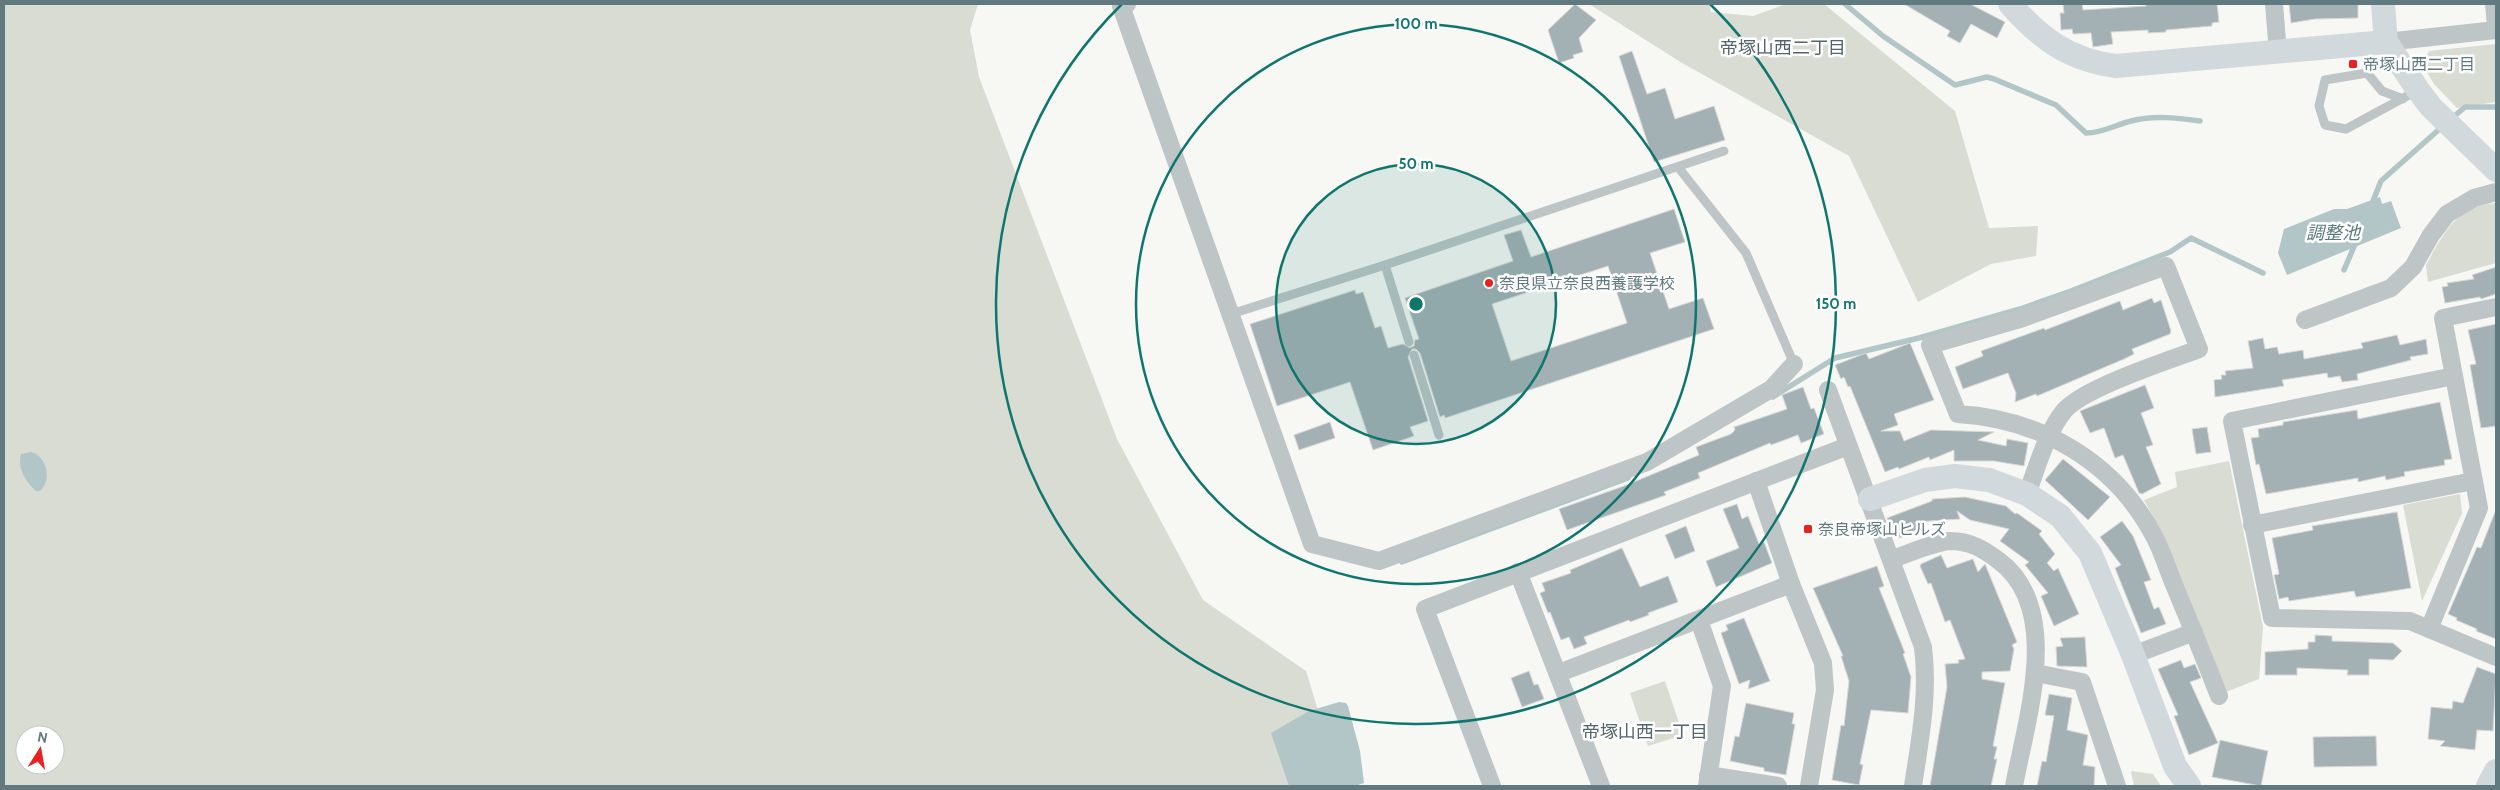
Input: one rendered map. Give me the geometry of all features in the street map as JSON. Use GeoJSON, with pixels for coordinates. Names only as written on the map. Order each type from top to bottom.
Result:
{"type":"FeatureCollection","features":[{"type":"Feature","properties":{"kind":"street"},"geometry":{"type":"LineString","coordinates":[[1127,4],[1121,6],[1232,314],[1312,544],[1379,561],[1647,462],[1771,389],[1794,364]]}},
{"type":"Feature","properties":{"kind":"street"},"geometry":{"type":"LineString","coordinates":[[2010,4],[2030,26],[2061,50],[2092,63],[2116,66],[2141,66],[2278,54],[2496,30]]}},
{"type":"Feature","properties":{"kind":"street"},"geometry":{"type":"LineString","coordinates":[[2274,4],[2278,54]]}},
{"type":"Feature","properties":{"kind":"street"},"geometry":{"type":"LineString","coordinates":[[2382,4],[2386,42],[2411,94],[2431,107],[2496,170]]}},
{"type":"Feature","properties":{"kind":"street"},"geometry":{"type":"LineString","coordinates":[[2494,4],[2496,26]]}},
{"type":"Feature","properties":{"kind":"street"},"geometry":{"type":"LineString","coordinates":[[2305,320],[2391,288],[2413,267],[2431,235],[2447,214],[2474,198],[2496,192]]}},
{"type":"Feature","properties":{"kind":"street"},"geometry":{"type":"LineString","coordinates":[[2027,494],[2050,437],[2064,411],[2080,396],[2198,349],[2166,266],[2023,318],[1930,345],[1958,414],[1985,416],[2030,427],[2050,437],[2088,458],[2123,490],[2154,537],[2219,696]]}},
{"type":"Feature","properties":{"kind":"street"},"geometry":{"type":"LineString","coordinates":[[2429,629],[2479,508],[2443,318],[2496,308]]}},
{"type":"Feature","properties":{"kind":"street"},"geometry":{"type":"LineString","coordinates":[[2454,376],[2232,421],[2272,618],[2410,621],[2496,657]]}},
{"type":"Feature","properties":{"kind":"street"},"geometry":{"type":"LineString","coordinates":[[1828,390],[1924,647],[1927,675],[1926,703],[1912,786]]}},
{"type":"Feature","properties":{"kind":"street"},"geometry":{"type":"LineString","coordinates":[[1492,786],[1425,609],[1848,446]]}},
{"type":"Feature","properties":{"kind":"street"},"geometry":{"type":"LineString","coordinates":[[1870,499],[1924,480],[1955,476],[1989,480],[2027,494],[2060,516],[2090,553],[2133,655],[2175,766],[2189,786]]}},
{"type":"Feature","properties":{"kind":"street"},"geometry":{"type":"LineString","coordinates":[[1756,481],[1791,584],[1823,663],[1825,690],[1809,786]]}},
{"type":"Feature","properties":{"kind":"street"},"geometry":{"type":"LineString","coordinates":[[2252,525],[2473,481]]}},
{"type":"Feature","properties":{"kind":"street"},"geometry":{"type":"LineString","coordinates":[[1892,559],[1949,541],[1977,545],[2006,566],[2028,596],[2037,635],[2035,673],[2014,786]]}},
{"type":"Feature","properties":{"kind":"street"},"geometry":{"type":"LineString","coordinates":[[1518,572],[1559,673],[1601,786]]}},
{"type":"Feature","properties":{"kind":"street"},"geometry":{"type":"LineString","coordinates":[[1559,673],[1791,584]]}},
{"type":"Feature","properties":{"kind":"street"},"geometry":{"type":"LineString","coordinates":[[1699,620],[1722,686],[1708,781],[1778,786]]}},
{"type":"Feature","properties":{"kind":"street"},"geometry":{"type":"LineString","coordinates":[[2133,655],[2194,632]]}},
{"type":"Feature","properties":{"kind":"street"},"geometry":{"type":"LineString","coordinates":[[2035,673],[2082,682],[2117,786]]}},
{"type":"Feature","properties":{"kind":"street"},"geometry":{"type":"LineString","coordinates":[[2488,786],[2496,771]]}},
{"type":"Feature","properties":{"kind":"lane"},"geometry":{"type":"LineString","coordinates":[[2367,73],[2382,91],[2411,94],[2346,129],[2325,125],[2319,106],[2325,80],[2367,73]]}},
{"type":"Feature","properties":{"kind":"lane"},"geometry":{"type":"LineString","coordinates":[[1232,314],[1385,265],[1724,151]]}},
{"type":"Feature","properties":{"kind":"lane"},"geometry":{"type":"LineString","coordinates":[[1678,167],[1746,253],[1794,364]]}},
{"type":"Feature","properties":{"kind":"lane"},"geometry":{"type":"LineString","coordinates":[[1385,265],[1409,342]]}},
{"type":"Feature","properties":{"kind":"lane"},"geometry":{"type":"LineString","coordinates":[[1414,356],[1439,435]]}},
{"type":"Feature","properties":{"kind":"shaded area"},"geometry":{"type":"Polygon","coordinates":[[[4,4],[978,4],[970,30],[979,77],[1117,439],[1203,600],[1306,671],[1341,786],[4,786],[4,4]]]}},
{"type":"Feature","properties":{"kind":"shaded area"},"geometry":{"type":"Polygon","coordinates":[[[1589,4],[1710,4],[1711,12],[1753,16],[1786,4],[1824,4],[1955,111],[1989,228],[2038,226],[2036,256],[1991,264],[1918,302],[1849,156],[1682,63],[1589,4]]]}},
{"type":"Feature","properties":{"kind":"shaded area"},"geometry":{"type":"Polygon","coordinates":[[[2496,44],[2496,102],[2457,108],[2434,84],[2422,64],[2429,51],[2496,44]]]}},
{"type":"Feature","properties":{"kind":"shaded area"},"geometry":{"type":"Polygon","coordinates":[[[2496,203],[2496,263],[2428,282],[2426,265],[2439,242],[2453,223],[2471,209],[2496,203]]]}},
{"type":"Feature","properties":{"kind":"shaded area"},"geometry":{"type":"Polygon","coordinates":[[[2229,461],[2263,627],[2259,679],[2226,692],[2164,537],[2144,500],[2177,487],[2175,472],[2229,461]]]}},
{"type":"Feature","properties":{"kind":"shaded area"},"geometry":{"type":"Polygon","coordinates":[[[2460,494],[2462,513],[2422,601],[2403,505],[2460,494]]]}},
{"type":"Feature","properties":{"kind":"shaded area"},"geometry":{"type":"Polygon","coordinates":[[[1665,681],[1683,735],[1648,746],[1630,693],[1665,681]]]}},
{"type":"Feature","properties":{"kind":"shaded area"},"geometry":{"type":"Polygon","coordinates":[[[2131,771],[2153,774],[2161,786],[2134,786],[2131,771]]]}},
{"type":"Feature","properties":{"kind":"water","name":"調整池"},"geometry":{"type":"Polygon","coordinates":[[[2380,197],[2382,204],[2391,201],[2401,228],[2287,275],[2278,253],[2284,229],[2334,209],[2347,209],[2380,197]]]}},
{"type":"Feature","properties":{"kind":"water"},"geometry":{"type":"Polygon","coordinates":[[[31,452],[41,458],[46,468],[46,481],[40,491],[36,491],[32,487],[21,470],[21,454],[31,452]]]}},
{"type":"Feature","properties":{"kind":"water"},"geometry":{"type":"Polygon","coordinates":[[[1339,702],[1346,703],[1348,706],[1360,751],[1364,783],[1355,786],[1289,786],[1271,733],[1309,711],[1339,702]]]}},
{"type":"Feature","properties":{"kind":"building"},"geometry":{"type":"Polygon","coordinates":[[[1575,4],[1596,20],[1579,38],[1583,52],[1573,55],[1574,58],[1559,63],[1548,30],[1575,4]]]}},
{"type":"Feature","properties":{"kind":"building"},"geometry":{"type":"Polygon","coordinates":[[[1904,4],[1970,4],[2005,22],[1997,38],[1971,24],[1960,43],[1947,36],[1950,31],[1904,4]]]}},
{"type":"Feature","properties":{"kind":"building"},"geometry":{"type":"Polygon","coordinates":[[[2063,4],[2082,4],[2083,10],[2146,6],[2146,4],[2217,4],[2219,22],[2212,23],[2212,26],[2166,30],[2166,32],[2148,33],[2148,30],[2111,32],[2113,44],[2093,47],[2091,33],[2073,34],[2072,29],[2061,30],[2060,13],[2064,13],[2063,4]]]}},
{"type":"Feature","properties":{"kind":"building"},"geometry":{"type":"Polygon","coordinates":[[[2289,4],[2358,4],[2358,18],[2315,19],[2291,23],[2289,4]]]}},
{"type":"Feature","properties":{"kind":"building"},"geometry":{"type":"Polygon","coordinates":[[[1632,51],[1647,94],[1665,88],[1675,119],[1714,106],[1725,140],[1654,162],[1619,56],[1632,51]]]}},
{"type":"Feature","properties":{"kind":"building"},"geometry":{"type":"Polygon","coordinates":[[[1674,209],[1685,242],[1650,253],[1669,309],[1703,298],[1714,329],[1445,418],[1444,415],[1440,417],[1420,353],[1416,349],[1412,349],[1408,357],[1428,421],[1410,427],[1414,436],[1373,450],[1350,382],[1277,406],[1250,324],[1355,290],[1356,294],[1363,292],[1375,328],[1381,326],[1388,348],[1403,344],[1410,348],[1414,346],[1415,340],[1419,339],[1405,298],[1513,261],[1504,235],[1521,230],[1531,257],[1674,209]],[[1608,266],[1492,304],[1511,361],[1627,323],[1608,266]]]}},
{"type":"Feature","properties":{"kind":"building"},"geometry":{"type":"Polygon","coordinates":[[[2496,267],[2496,294],[2481,299],[2480,297],[2445,303],[2442,287],[2448,286],[2447,283],[2474,279],[2472,275],[2496,267]]]}},
{"type":"Feature","properties":{"kind":"building"},"geometry":{"type":"Polygon","coordinates":[[[2152,298],[2154,303],[2161,300],[2171,331],[2170,334],[2132,349],[2134,354],[2124,359],[2037,396],[2036,394],[2015,402],[2016,393],[2008,373],[1963,389],[1955,367],[1983,356],[1981,351],[2044,328],[2045,330],[2120,301],[2123,310],[2152,298]]]}},
{"type":"Feature","properties":{"kind":"building"},"geometry":{"type":"Polygon","coordinates":[[[2496,324],[2496,426],[2481,428],[2470,365],[2476,364],[2468,330],[2496,324]]]}},
{"type":"Feature","properties":{"kind":"building"},"geometry":{"type":"Polygon","coordinates":[[[2397,335],[2400,345],[2426,339],[2428,354],[2410,357],[2411,360],[2357,374],[2358,380],[2342,382],[2340,376],[2328,378],[2327,373],[2282,380],[2284,386],[2215,397],[2214,380],[2222,379],[2221,375],[2226,375],[2225,371],[2253,368],[2248,341],[2263,338],[2265,349],[2277,347],[2279,354],[2303,350],[2304,359],[2363,348],[2361,343],[2397,335]]]}},
{"type":"Feature","properties":{"kind":"building"},"geometry":{"type":"Polygon","coordinates":[[[1910,343],[1934,400],[1894,414],[1898,425],[1881,431],[1900,431],[1904,441],[1931,430],[1994,432],[1978,440],[2006,446],[2007,439],[2028,443],[2024,466],[1994,461],[1954,461],[1954,450],[1930,460],[1929,457],[1899,469],[1898,467],[1885,472],[1850,386],[1848,387],[1844,377],[1841,379],[1835,365],[1866,353],[1869,359],[1910,343]]]}},
{"type":"Feature","properties":{"kind":"building"},"geometry":{"type":"Polygon","coordinates":[[[2145,385],[2154,408],[2141,413],[2153,445],[2146,447],[2161,484],[2142,494],[2139,493],[2123,455],[2115,458],[2104,428],[2090,433],[2080,411],[2145,385]]]}},
{"type":"Feature","properties":{"kind":"building"},"geometry":{"type":"Polygon","coordinates":[[[1803,387],[1811,409],[1814,408],[1824,434],[1801,443],[1798,435],[1771,445],[1770,443],[1698,473],[1700,478],[1664,492],[1666,495],[1567,530],[1559,509],[1624,486],[1699,455],[1696,447],[1731,434],[1735,430],[1734,427],[1787,409],[1782,395],[1803,387]]]}},
{"type":"Feature","properties":{"kind":"building"},"geometry":{"type":"Polygon","coordinates":[[[2440,402],[2452,459],[2444,460],[2445,465],[2404,472],[2405,476],[2386,480],[2385,476],[2358,482],[2358,478],[2266,494],[2259,464],[2256,465],[2251,438],[2259,437],[2258,429],[2283,425],[2283,422],[2357,410],[2358,419],[2440,402]]]}},
{"type":"Feature","properties":{"kind":"building"},"geometry":{"type":"Polygon","coordinates":[[[1330,422],[1335,438],[1299,450],[1294,435],[1330,422]]]}},
{"type":"Feature","properties":{"kind":"building"},"geometry":{"type":"Polygon","coordinates":[[[2207,427],[2211,452],[2196,454],[2192,429],[2207,427]]]}},
{"type":"Feature","properties":{"kind":"building"},"geometry":{"type":"Polygon","coordinates":[[[2063,459],[2110,497],[2088,520],[2045,480],[2063,459]]]}},
{"type":"Feature","properties":{"kind":"building"},"geometry":{"type":"Polygon","coordinates":[[[1965,497],[2006,506],[2042,531],[2039,534],[2055,554],[2047,563],[2054,571],[2058,568],[2079,614],[2054,626],[2041,596],[2048,593],[2025,565],[2029,562],[2000,541],[2009,529],[1970,520],[1957,511],[1960,519],[1915,522],[1918,529],[1900,538],[1894,524],[1889,524],[1887,518],[1932,501],[1932,499],[1965,497]]]}},
{"type":"Feature","properties":{"kind":"building"},"geometry":{"type":"Polygon","coordinates":[[[1737,504],[1742,519],[1748,516],[1759,544],[1764,542],[1772,563],[1716,587],[1706,561],[1739,548],[1723,509],[1737,504]]]}},
{"type":"Feature","properties":{"kind":"building"},"geometry":{"type":"Polygon","coordinates":[[[2397,512],[2411,588],[2356,597],[2354,591],[2289,601],[2288,597],[2279,599],[2274,575],[2279,574],[2272,538],[2313,530],[2312,526],[2397,512]]]}},
{"type":"Feature","properties":{"kind":"building"},"geometry":{"type":"Polygon","coordinates":[[[2495,512],[2496,639],[2476,631],[2477,629],[2456,620],[2457,618],[2448,614],[2477,547],[2481,548],[2495,512]]]}},
{"type":"Feature","properties":{"kind":"building"},"geometry":{"type":"Polygon","coordinates":[[[2122,521],[2133,536],[2151,580],[2144,582],[2154,609],[2159,607],[2166,624],[2141,633],[2115,568],[2121,565],[2100,537],[2122,521]]]}},
{"type":"Feature","properties":{"kind":"building"},"geometry":{"type":"Polygon","coordinates":[[[1686,526],[1695,551],[1675,559],[1665,535],[1686,526]]]}},
{"type":"Feature","properties":{"kind":"building"},"geometry":{"type":"Polygon","coordinates":[[[1622,548],[1640,587],[1668,576],[1678,602],[1648,613],[1649,615],[1630,622],[1629,620],[1584,637],[1587,644],[1574,649],[1569,637],[1561,640],[1540,593],[1545,591],[1542,583],[1571,573],[1570,570],[1622,548]]]}},
{"type":"Feature","properties":{"kind":"building"},"geometry":{"type":"Polygon","coordinates":[[[1941,555],[1947,568],[1973,559],[1978,572],[1985,564],[2017,642],[2012,645],[2014,649],[2010,671],[1982,672],[1982,679],[2005,683],[1993,746],[1997,747],[1994,759],[1997,759],[1991,786],[1930,786],[1947,687],[1945,664],[1959,663],[1958,660],[1965,659],[1950,620],[1945,622],[1931,583],[1928,584],[1920,566],[1941,555]]]}},
{"type":"Feature","properties":{"kind":"building"},"geometry":{"type":"Polygon","coordinates":[[[1877,566],[1884,586],[1879,588],[1905,653],[1903,654],[1911,677],[1908,713],[1871,710],[1860,764],[1863,765],[1859,785],[1832,780],[1841,725],[1844,726],[1849,681],[1841,656],[1843,656],[1813,588],[1877,566]]]}},
{"type":"Feature","properties":{"kind":"building"},"geometry":{"type":"Polygon","coordinates":[[[1744,618],[1770,681],[1748,689],[1750,680],[1739,684],[1721,633],[1728,630],[1726,625],[1744,618]]]}},
{"type":"Feature","properties":{"kind":"building"},"geometry":{"type":"Polygon","coordinates":[[[2315,635],[2332,636],[2332,641],[2393,643],[2402,651],[2393,660],[2369,659],[2369,675],[2347,675],[2348,670],[2297,668],[2297,675],[2265,675],[2265,652],[2308,649],[2308,642],[2315,642],[2315,635]]]}},
{"type":"Feature","properties":{"kind":"building"},"geometry":{"type":"Polygon","coordinates":[[[2085,637],[2087,667],[2057,666],[2056,647],[2063,646],[2060,638],[2085,637]]]}},
{"type":"Feature","properties":{"kind":"building"},"geometry":{"type":"Polygon","coordinates":[[[2181,660],[2184,668],[2195,664],[2201,678],[2190,682],[2218,743],[2189,755],[2174,716],[2178,715],[2158,669],[2181,660]]]}},
{"type":"Feature","properties":{"kind":"building"},"geometry":{"type":"Polygon","coordinates":[[[2477,667],[2496,674],[2493,731],[2477,730],[2475,750],[2440,746],[2445,741],[2428,739],[2431,707],[2452,709],[2453,701],[2463,703],[2477,667]]]}},
{"type":"Feature","properties":{"kind":"building"},"geometry":{"type":"Polygon","coordinates":[[[1529,671],[1534,685],[1538,684],[1544,699],[1522,707],[1511,678],[1529,671]]]}},
{"type":"Feature","properties":{"kind":"building"},"geometry":{"type":"Polygon","coordinates":[[[2049,694],[2072,698],[2067,730],[2088,735],[2083,765],[2095,767],[2094,786],[2037,786],[2042,761],[2046,762],[2054,716],[2045,715],[2049,694]]]}},
{"type":"Feature","properties":{"kind":"building"},"geometry":{"type":"Polygon","coordinates":[[[1746,703],[1794,713],[1792,724],[1795,724],[1786,775],[1730,761],[1735,736],[1739,737],[1746,703]]]}},
{"type":"Feature","properties":{"kind":"building"},"geometry":{"type":"Polygon","coordinates":[[[2376,736],[2377,766],[2314,767],[2313,737],[2376,736]]]}},
{"type":"Feature","properties":{"kind":"building"},"geometry":{"type":"Polygon","coordinates":[[[2220,740],[2268,751],[2261,786],[2212,777],[2220,740]]]}},
{"type":"Feature","properties":{"kind":"waterway"},"geometry":{"type":"LineString","coordinates":[[1845,4],[1883,36],[1955,85],[1987,77],[1994,79],[2056,105],[2086,133],[2098,132],[2131,121],[2148,118],[2200,121]]}},
{"type":"Feature","properties":{"kind":"waterway"},"geometry":{"type":"LineString","coordinates":[[2451,119],[2465,107],[2496,107]]}},
{"type":"Feature","properties":{"kind":"waterway"},"geometry":{"type":"LineString","coordinates":[[2371,206],[2381,181],[2444,125]]}},
{"type":"Feature","properties":{"kind":"waterway"},"geometry":{"type":"LineString","coordinates":[[1773,397],[1835,358],[1919,338],[2020,309],[2170,252],[2191,238],[2263,273]]}},
{"type":"Feature","properties":{"kind":"waterway"},"geometry":{"type":"LineString","coordinates":[[2344,270],[2356,242]]}},
{"type":"Feature","properties":{"kind":"waterway"},"geometry":{"type":"LineString","coordinates":[[1402,562],[1628,478]]}},
{"type":"Feature","properties":{"kind":"place","name":"帝塚山西二丁目"},"geometry":{"type":"Point","coordinates":[2353,64]}},
{"type":"Feature","properties":{"kind":"place","name":"奈良県立奈良西養護学校"},"geometry":{"type":"Point","coordinates":[1489,283]}},
{"type":"Feature","properties":{"kind":"place","name":"奈良帝塚山ヒルズ"},"geometry":{"type":"Point","coordinates":[1808,529]}},
{"type":"Feature","properties":{"kind":"district","name":"帝塚山西二丁目"},"geometry":{"type":"Point","coordinates":[1783,48]}},
{"type":"Feature","properties":{"kind":"district","name":"帝塚山西一丁目"},"geometry":{"type":"Point","coordinates":[1645,732]}}]}
